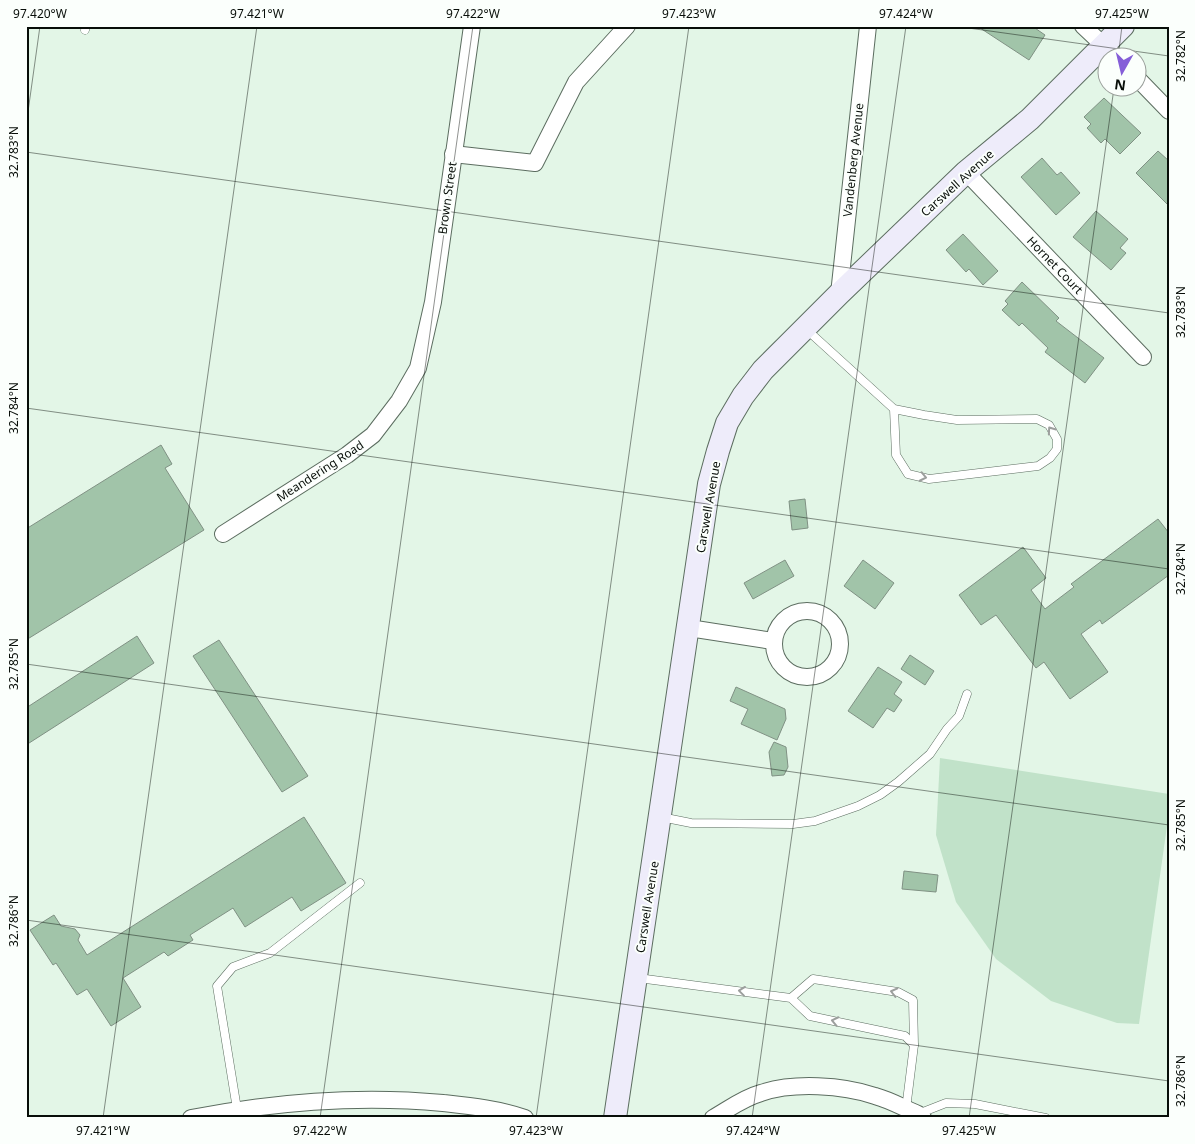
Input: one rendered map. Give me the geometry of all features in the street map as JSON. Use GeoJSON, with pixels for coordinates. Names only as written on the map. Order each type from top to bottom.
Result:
{"type":"FeatureCollection","features":[{"type":"Feature","properties":{"kind":"street","name":"Brown Street"},"geometry":{"type":"LineString","coordinates":[[418,368],[433,302],[472,26]]}},
{"type":"Feature","properties":{"kind":"street"},"geometry":{"type":"LineString","coordinates":[[453,154],[535,163],[576,82],[627,26]]}},
{"type":"Feature","properties":{"kind":"street","name":"Vandenberg Avenue"},"geometry":{"type":"LineString","coordinates":[[839,294],[868,26]]}},
{"type":"Feature","properties":{"kind":"street"},"geometry":{"type":"LineString","coordinates":[[1083,26],[1107,48]]}},
{"type":"Feature","properties":{"kind":"street","name":"Carswell Avenue"},"geometry":{"type":"LineString","coordinates":[[1112,48],[1123,26]]}},
{"type":"Feature","properties":{"kind":"street","name":"Carswell Avenue"},"geometry":{"type":"LineString","coordinates":[[615,1118],[709,484],[727,423],[743,396],[763,370],[839,294],[966,172],[1098,61]]}},
{"type":"Feature","properties":{"kind":"street"},"geometry":{"type":"LineString","coordinates":[[1148,89],[1169,111]]}},
{"type":"Feature","properties":{"kind":"street","name":"Hornet Court"},"geometry":{"type":"LineString","coordinates":[[966,172],[1144,358]]}},
{"type":"Feature","properties":{"kind":"street","name":"Meandering Road"},"geometry":{"type":"LineString","coordinates":[[223,534],[347,455],[373,435],[399,401],[418,368]]}},
{"type":"Feature","properties":{"kind":"street"},"geometry":{"type":"LineString","coordinates":[[807,611],[818,613],[827,618],[839,635],[840,646],[838,657],[832,667],[823,674],[801,677],[790,674],[781,667],[775,657],[773,642],[779,625],[786,618],[796,613],[807,611]]}},
{"type":"Feature","properties":{"kind":"street"},"geometry":{"type":"LineString","coordinates":[[689,628],[773,642]]}},
{"type":"Feature","properties":{"kind":"street"},"geometry":{"type":"LineString","coordinates":[[713,1118],[741,1100],[762,1092],[808,1086],[831,1086],[875,1096],[916,1113]]}},
{"type":"Feature","properties":{"kind":"street"},"geometry":{"type":"LineString","coordinates":[[191,1118],[237,1109],[332,1100],[402,1100],[457,1105],[512,1113],[526,1118]]}},
{"type":"Feature","properties":{"kind":"lane"},"geometry":{"type":"LineString","coordinates":[[805,328],[894,409],[957,420],[1037,418],[1049,425],[1056,439],[1057,449],[1050,458],[1038,466],[929,479],[908,474],[896,455],[894,409]]}},
{"type":"Feature","properties":{"kind":"lane"},"geometry":{"type":"LineString","coordinates":[[661,817],[691,822],[794,824],[815,821],[858,806],[880,795],[930,754],[947,729],[959,716],[967,694]]}},
{"type":"Feature","properties":{"kind":"lane"},"geometry":{"type":"LineString","coordinates":[[237,1109],[217,986],[233,967],[270,953],[360,883]]}},
{"type":"Feature","properties":{"kind":"lane"},"geometry":{"type":"LineString","coordinates":[[635,978],[791,998],[810,1016],[905,1036],[914,1045]]}},
{"type":"Feature","properties":{"kind":"lane"},"geometry":{"type":"LineString","coordinates":[[791,998],[813,979],[898,992],[913,1000],[916,1113],[946,1103],[975,1104],[1046,1118]]}},
{"type":"Feature","properties":{"kind":"green space"},"geometry":{"type":"Polygon","coordinates":[[[940,758],[1169,794],[1169,812],[1139,1024],[1117,1023],[1051,1001],[996,959],[956,902],[936,835],[940,758]]]}},
{"type":"Feature","properties":{"kind":"building"},"geometry":{"type":"Polygon","coordinates":[[[977,26],[1032,26],[1045,35],[1029,60],[977,26]]]}},
{"type":"Feature","properties":{"kind":"building"},"geometry":{"type":"Polygon","coordinates":[[[1104,98],[1141,133],[1120,154],[1105,139],[1101,143],[1087,128],[1091,124],[1084,117],[1104,98]]]}},
{"type":"Feature","properties":{"kind":"building"},"geometry":{"type":"Polygon","coordinates":[[[1158,151],[1169,161],[1169,206],[1136,173],[1158,151]]]}},
{"type":"Feature","properties":{"kind":"building"},"geometry":{"type":"Polygon","coordinates":[[[1042,158],[1057,175],[1061,172],[1080,193],[1056,215],[1021,177],[1042,158]]]}},
{"type":"Feature","properties":{"kind":"building"},"geometry":{"type":"Polygon","coordinates":[[[1096,211],[1128,239],[1120,248],[1126,253],[1111,270],[1073,237],[1096,211]]]}},
{"type":"Feature","properties":{"kind":"building"},"geometry":{"type":"Polygon","coordinates":[[[963,234],[998,271],[983,285],[969,269],[966,272],[946,250],[963,234]]]}},
{"type":"Feature","properties":{"kind":"building"},"geometry":{"type":"Polygon","coordinates":[[[1022,282],[1059,318],[1056,321],[1104,358],[1085,383],[1045,352],[1048,348],[1022,323],[1019,326],[1002,310],[1008,304],[1005,301],[1022,282]]]}},
{"type":"Feature","properties":{"kind":"building"},"geometry":{"type":"Polygon","coordinates":[[[161,445],[172,464],[165,468],[204,530],[26,640],[26,529],[161,445]]]}},
{"type":"Feature","properties":{"kind":"building"},"geometry":{"type":"Polygon","coordinates":[[[805,499],[808,528],[792,530],[789,501],[805,499]]]}},
{"type":"Feature","properties":{"kind":"building"},"geometry":{"type":"Polygon","coordinates":[[[1158,519],[1169,533],[1169,575],[1102,624],[1100,620],[1081,634],[1108,672],[1070,699],[1044,662],[1036,668],[996,615],[981,625],[959,595],[1023,547],[1046,578],[1031,590],[1045,609],[1074,587],[1071,584],[1158,519]]]}},
{"type":"Feature","properties":{"kind":"building"},"geometry":{"type":"Polygon","coordinates":[[[785,560],[794,576],[753,599],[744,583],[785,560]]]}},
{"type":"Feature","properties":{"kind":"building"},"geometry":{"type":"Polygon","coordinates":[[[863,560],[894,583],[875,609],[844,586],[863,560]]]}},
{"type":"Feature","properties":{"kind":"building"},"geometry":{"type":"Polygon","coordinates":[[[137,636],[154,663],[26,745],[26,708],[137,636]]]}},
{"type":"Feature","properties":{"kind":"building"},"geometry":{"type":"Polygon","coordinates":[[[219,640],[308,776],[282,792],[193,656],[219,640]]]}},
{"type":"Feature","properties":{"kind":"building"},"geometry":{"type":"Polygon","coordinates":[[[910,655],[934,671],[925,685],[901,669],[910,655]]]}},
{"type":"Feature","properties":{"kind":"building"},"geometry":{"type":"Polygon","coordinates":[[[878,667],[902,682],[894,694],[902,700],[894,712],[887,708],[873,728],[848,711],[878,667]]]}},
{"type":"Feature","properties":{"kind":"building"},"geometry":{"type":"Polygon","coordinates":[[[736,687],[785,709],[786,719],[777,740],[741,724],[748,709],[730,701],[736,687]]]}},
{"type":"Feature","properties":{"kind":"building"},"geometry":{"type":"Polygon","coordinates":[[[774,742],[786,747],[788,767],[784,775],[772,776],[769,752],[774,742]]]}},
{"type":"Feature","properties":{"kind":"building"},"geometry":{"type":"Polygon","coordinates":[[[304,817],[346,883],[301,911],[292,897],[245,927],[233,908],[190,935],[193,940],[168,956],[164,952],[123,978],[141,1007],[111,1026],[87,989],[77,995],[56,963],[53,965],[30,930],[54,915],[61,926],[75,929],[80,935],[78,940],[87,955],[304,817]]]}},
{"type":"Feature","properties":{"kind":"building"},"geometry":{"type":"Polygon","coordinates":[[[904,871],[938,875],[936,892],[902,889],[904,871]]]}}]}
